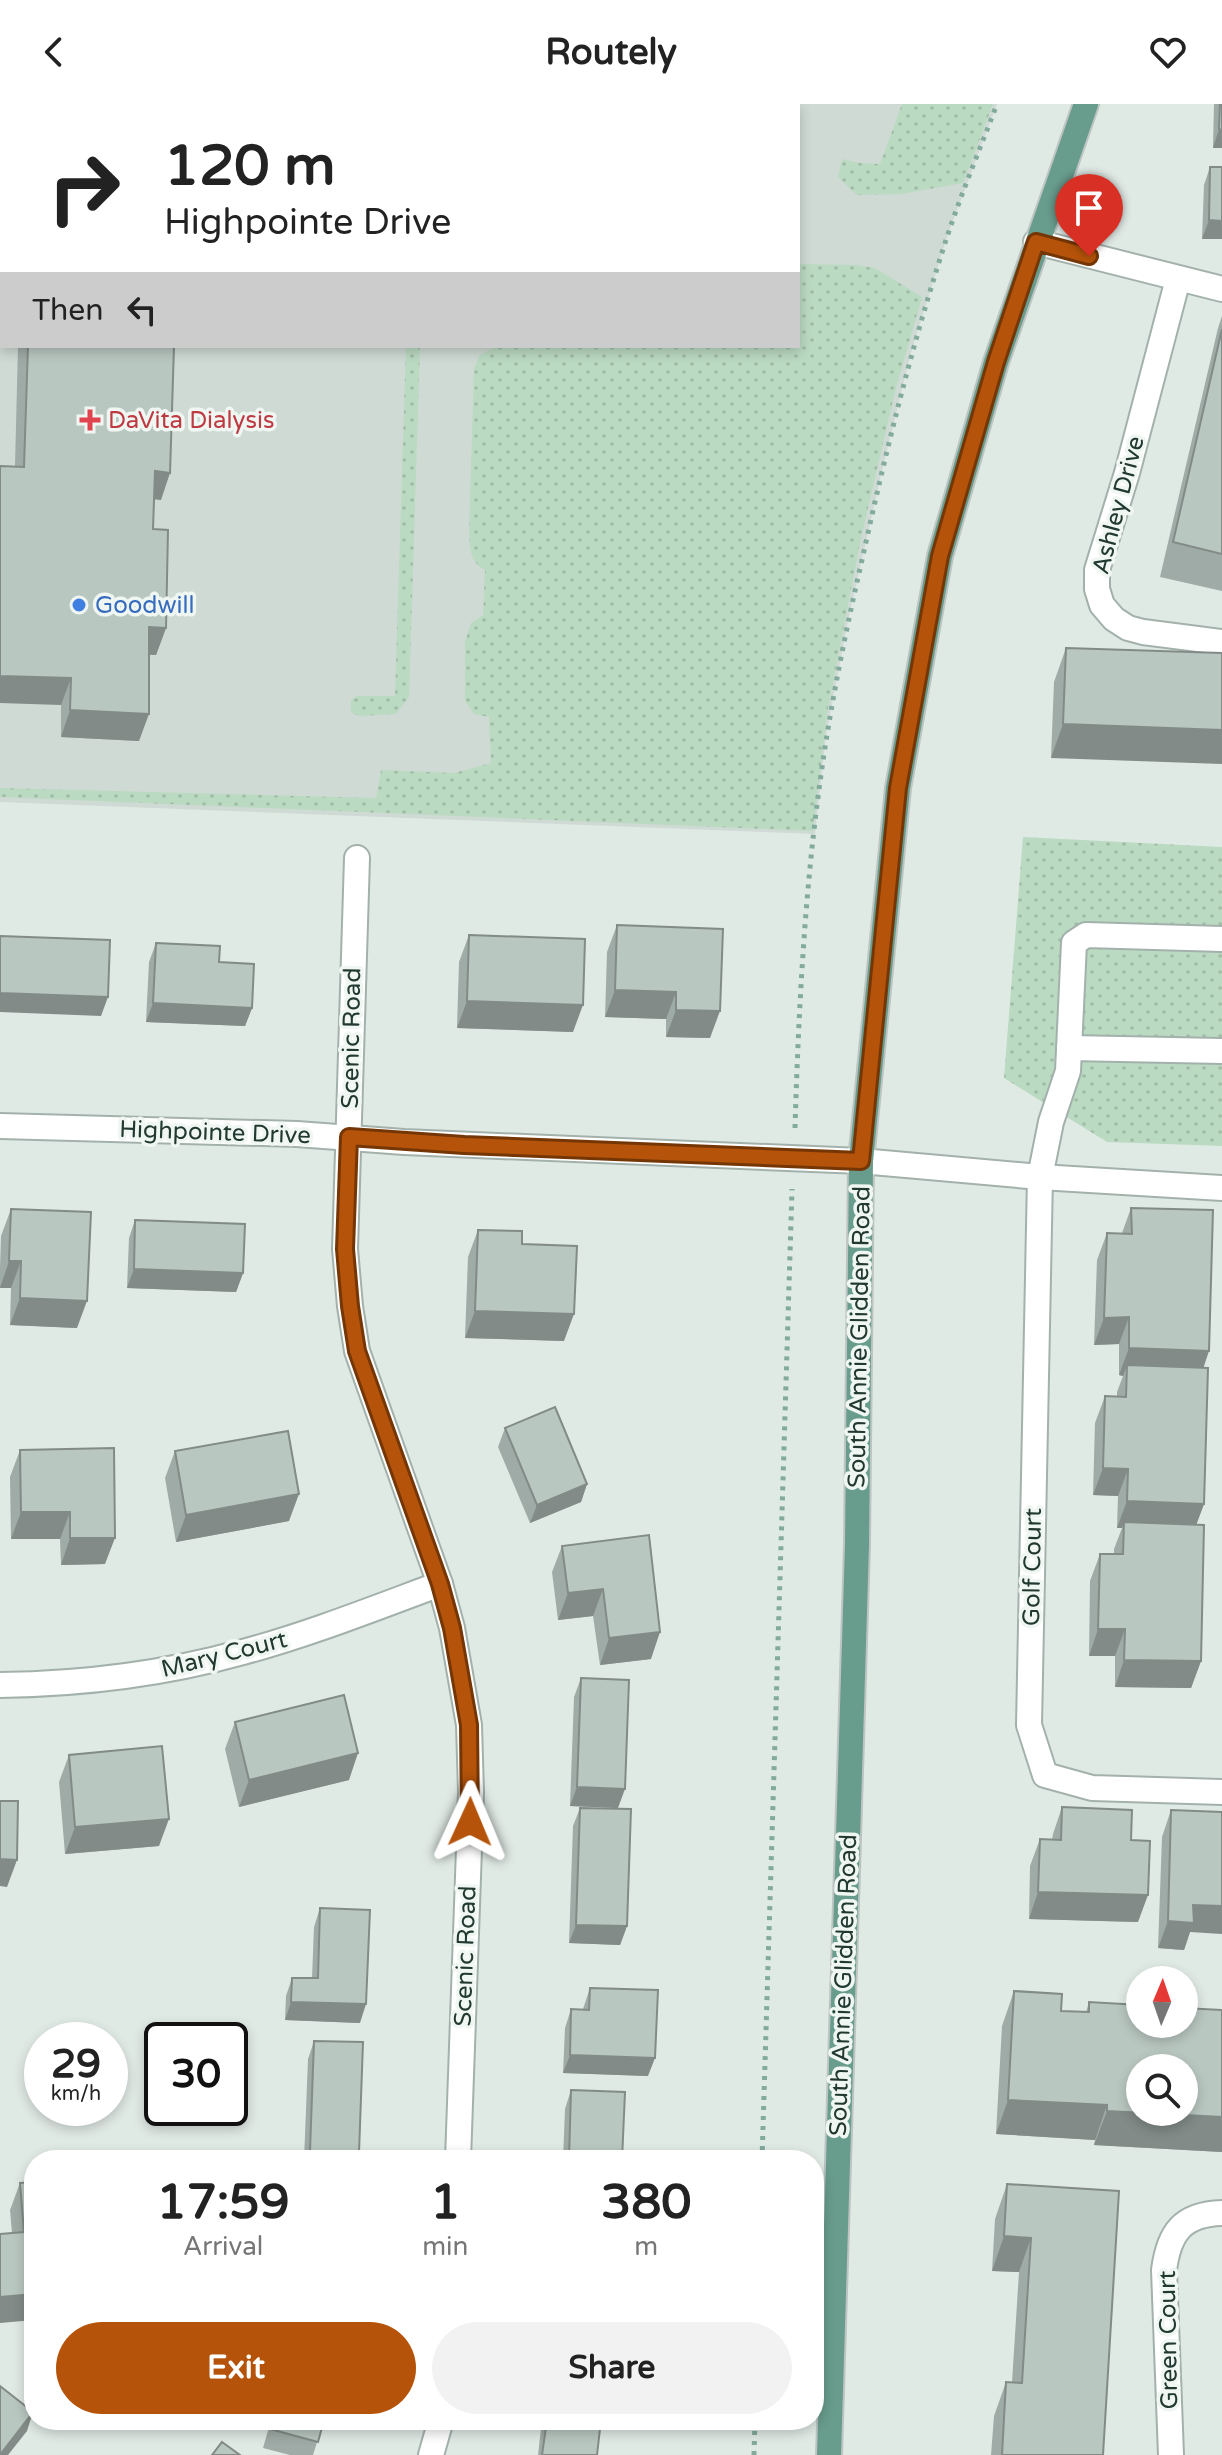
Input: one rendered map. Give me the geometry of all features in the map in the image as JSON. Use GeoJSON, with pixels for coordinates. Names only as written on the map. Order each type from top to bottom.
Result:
{"type":"FeatureCollection","features":[{"type":"Feature","properties":{"kind":"main road","name":"South Annie Glidden Road"},"geometry":{"type":"LineString","coordinates":[[829,2455],[857,1545],[861,1161],[898,788],[940,556],[996,362],[1086,104]]}},
{"type":"Feature","properties":{"kind":"street"},"geometry":{"type":"LineString","coordinates":[[1036,242],[1222,289]]}},
{"type":"Feature","properties":{"kind":"street","name":"Ashley Drive"},"geometry":{"type":"LineString","coordinates":[[1178,279],[1127,473],[1097,570],[1097,589],[1102,605],[1114,619],[1128,628],[1222,642]]}},
{"type":"Feature","properties":{"kind":"street","name":"Scenic Road"},"geometry":{"type":"LineString","coordinates":[[357,858],[345,1249],[350,1306],[357,1351],[440,1584],[452,1628],[469,1725],[471,1792],[458,2150]]}},
{"type":"Feature","properties":{"kind":"street"},"geometry":{"type":"LineString","coordinates":[[1040,1177],[1051,1122],[1068,1071],[1074,943],[1086,935],[1222,939]]}},
{"type":"Feature","properties":{"kind":"street"},"geometry":{"type":"LineString","coordinates":[[1069,1048],[1222,1051]]}},
{"type":"Feature","properties":{"kind":"street","name":"Highpointe Drive"},"geometry":{"type":"LineString","coordinates":[[0,1126],[349,1137],[419,1143],[861,1161]]}},
{"type":"Feature","properties":{"kind":"street"},"geometry":{"type":"LineString","coordinates":[[861,1161],[1040,1177],[1222,1188]]}},
{"type":"Feature","properties":{"kind":"street","name":"Golf Court"},"geometry":{"type":"LineString","coordinates":[[1040,1177],[1029,1725],[1045,1775],[1092,1788],[1222,1792]]}},
{"type":"Feature","properties":{"kind":"street","name":"Mary Court"},"geometry":{"type":"LineString","coordinates":[[0,1685],[119,1678],[241,1653],[440,1584]]}},
{"type":"Feature","properties":{"kind":"street","name":"Green Court"},"geometry":{"type":"LineString","coordinates":[[1171,2455],[1164,2270],[1167,2251],[1176,2230],[1195,2217],[1222,2213]]}},
{"type":"Feature","properties":{"kind":"street"},"geometry":{"type":"LineString","coordinates":[[431,2455],[438,2430]]}},
{"type":"Feature","properties":{"kind":"path"},"geometry":{"type":"LineString","coordinates":[[762,2150],[793,1159],[800,993],[812,855],[826,736],[840,664],[911,353],[947,237],[997,104]]}},
{"type":"Feature","properties":{"kind":"path"},"geometry":{"type":"LineString","coordinates":[[754,2455],[755,2430]]}},
{"type":"Feature","properties":{"kind":"shaded area"},"geometry":{"type":"Polygon","coordinates":[[[800,104],[997,104],[947,237],[911,353],[848,621],[826,736],[815,834],[0,802],[0,348],[800,348],[800,104]]]}},
{"type":"Feature","properties":{"kind":"green space"},"geometry":{"type":"Polygon","coordinates":[[[902,104],[993,104],[963,183],[901,194],[857,195],[838,177],[842,159],[880,164],[902,104]]]}},
{"type":"Feature","properties":{"kind":"green space"},"geometry":{"type":"Polygon","coordinates":[[[800,264],[875,268],[922,297],[896,388],[861,538],[827,714],[813,831],[0,797],[0,788],[376,798],[381,770],[454,773],[491,763],[489,717],[474,714],[465,701],[465,642],[471,623],[483,615],[485,570],[474,560],[469,536],[474,368],[480,355],[492,348],[800,348],[800,264]]]}},
{"type":"Feature","properties":{"kind":"green space"},"geometry":{"type":"Polygon","coordinates":[[[406,348],[420,348],[409,697],[396,714],[360,716],[351,713],[351,700],[357,696],[395,696],[406,348]]]}},
{"type":"Feature","properties":{"kind":"green space"},"geometry":{"type":"Polygon","coordinates":[[[1023,837],[1222,847],[1222,1146],[1107,1142],[1004,1078],[1023,837]]]}},
{"type":"Feature","properties":{"kind":"building"},"geometry":{"type":"Polygon","coordinates":[[[1222,104],[1222,130],[1219,129],[1222,104]]]}},
{"type":"Feature","properties":{"kind":"building"},"geometry":{"type":"Polygon","coordinates":[[[1210,167],[1222,167],[1222,221],[1209,220],[1210,167]]]}},
{"type":"Feature","properties":{"kind":"building"},"geometry":{"type":"Polygon","coordinates":[[[1222,329],[1222,554],[1173,542],[1222,329]]]}},
{"type":"Feature","properties":{"kind":"building"},"geometry":{"type":"Polygon","coordinates":[[[28,348],[174,348],[170,473],[155,471],[153,529],[168,530],[166,628],[149,627],[149,714],[70,710],[71,678],[0,676],[0,466],[24,467],[28,348]]]}},
{"type":"Feature","properties":{"kind":"building"},"geometry":{"type":"Polygon","coordinates":[[[1066,648],[1222,653],[1222,730],[1063,724],[1066,648]]]}},
{"type":"Feature","properties":{"kind":"building"},"geometry":{"type":"Polygon","coordinates":[[[617,925],[723,929],[720,1011],[676,1010],[676,992],[615,990],[617,925]]]}},
{"type":"Feature","properties":{"kind":"building"},"geometry":{"type":"Polygon","coordinates":[[[469,935],[585,939],[583,1005],[467,1001],[469,935]]]}},
{"type":"Feature","properties":{"kind":"building"},"geometry":{"type":"Polygon","coordinates":[[[0,936],[110,940],[108,997],[0,993],[0,936]]]}},
{"type":"Feature","properties":{"kind":"building"},"geometry":{"type":"Polygon","coordinates":[[[156,943],[220,946],[219,962],[254,964],[252,1008],[153,1003],[156,943]]]}},
{"type":"Feature","properties":{"kind":"building"},"geometry":{"type":"Polygon","coordinates":[[[1131,1208],[1213,1210],[1209,1351],[1129,1348],[1129,1317],[1104,1318],[1107,1233],[1132,1234],[1131,1208]]]}},
{"type":"Feature","properties":{"kind":"building"},"geometry":{"type":"Polygon","coordinates":[[[11,1209],[91,1212],[87,1301],[20,1298],[21,1261],[9,1261],[11,1209]]]}},
{"type":"Feature","properties":{"kind":"building"},"geometry":{"type":"Polygon","coordinates":[[[135,1220],[245,1224],[243,1273],[134,1269],[135,1220]]]}},
{"type":"Feature","properties":{"kind":"building"},"geometry":{"type":"Polygon","coordinates":[[[478,1230],[522,1231],[522,1244],[577,1246],[574,1314],[475,1311],[478,1230]]]}},
{"type":"Feature","properties":{"kind":"building"},"geometry":{"type":"Polygon","coordinates":[[[1127,1365],[1208,1368],[1204,1504],[1127,1501],[1128,1469],[1103,1468],[1105,1396],[1126,1397],[1127,1365]]]}},
{"type":"Feature","properties":{"kind":"building"},"geometry":{"type":"Polygon","coordinates":[[[555,1407],[587,1484],[537,1505],[505,1428],[555,1407]]]}},
{"type":"Feature","properties":{"kind":"building"},"geometry":{"type":"Polygon","coordinates":[[[288,1431],[299,1494],[186,1515],[175,1451],[288,1431]]]}},
{"type":"Feature","properties":{"kind":"building"},"geometry":{"type":"Polygon","coordinates":[[[114,1448],[115,1538],[70,1538],[70,1512],[21,1512],[20,1450],[114,1448]]]}},
{"type":"Feature","properties":{"kind":"building"},"geometry":{"type":"Polygon","coordinates":[[[1124,1522],[1204,1525],[1201,1661],[1124,1660],[1125,1629],[1098,1629],[1100,1554],[1123,1554],[1124,1522]]]}},
{"type":"Feature","properties":{"kind":"building"},"geometry":{"type":"Polygon","coordinates":[[[649,1535],[660,1632],[609,1638],[603,1589],[568,1593],[562,1546],[649,1535]]]}},
{"type":"Feature","properties":{"kind":"building"},"geometry":{"type":"Polygon","coordinates":[[[581,1678],[629,1680],[625,1789],[577,1787],[581,1678]]]}},
{"type":"Feature","properties":{"kind":"building"},"geometry":{"type":"Polygon","coordinates":[[[344,1695],[358,1753],[249,1780],[235,1722],[344,1695]]]}},
{"type":"Feature","properties":{"kind":"building"},"geometry":{"type":"Polygon","coordinates":[[[162,1746],[169,1819],[75,1827],[69,1755],[162,1746]]]}},
{"type":"Feature","properties":{"kind":"building"},"geometry":{"type":"Polygon","coordinates":[[[0,1801],[18,1801],[17,1860],[0,1859],[0,1801]]]}},
{"type":"Feature","properties":{"kind":"building"},"geometry":{"type":"Polygon","coordinates":[[[1062,1807],[1132,1810],[1131,1840],[1150,1841],[1148,1895],[1038,1892],[1040,1839],[1061,1840],[1062,1807]]]}},
{"type":"Feature","properties":{"kind":"building"},"geometry":{"type":"Polygon","coordinates":[[[580,1808],[631,1809],[627,1926],[576,1925],[580,1808]]]}},
{"type":"Feature","properties":{"kind":"building"},"geometry":{"type":"Polygon","coordinates":[[[1171,1810],[1222,1812],[1222,1906],[1193,1905],[1194,1923],[1168,1921],[1171,1810]]]}},
{"type":"Feature","properties":{"kind":"building"},"geometry":{"type":"Polygon","coordinates":[[[320,1908],[370,1910],[366,2004],[291,2002],[292,1978],[318,1978],[320,1908]]]}},
{"type":"Feature","properties":{"kind":"building"},"geometry":{"type":"Polygon","coordinates":[[[590,1988],[658,1990],[655,2058],[570,2055],[571,2009],[589,2010],[590,1988]]]}},
{"type":"Feature","properties":{"kind":"building"},"geometry":{"type":"Polygon","coordinates":[[[1014,1991],[1062,1994],[1061,2011],[1089,2012],[1089,2002],[1126,2004],[1126,2038],[1198,2038],[1198,2009],[1222,2010],[1222,2117],[1198,2116],[1198,2054],[1126,2054],[1126,2112],[1107,2111],[1107,2105],[1008,2100],[1014,1991]]]}},
{"type":"Feature","properties":{"kind":"building"},"geometry":{"type":"Polygon","coordinates":[[[314,2041],[363,2042],[359,2150],[310,2150],[314,2041]]]}},
{"type":"Feature","properties":{"kind":"building"},"geometry":{"type":"Polygon","coordinates":[[[571,2090],[625,2092],[622,2150],[569,2150],[571,2090]]]}},
{"type":"Feature","properties":{"kind":"building"},"geometry":{"type":"Polygon","coordinates":[[[20,2183],[24,2183],[24,2232],[20,2183]]]}},
{"type":"Feature","properties":{"kind":"building"},"geometry":{"type":"Polygon","coordinates":[[[1007,2184],[1119,2191],[1103,2455],[1002,2455],[1006,2382],[1022,2383],[1031,2238],[1004,2236],[1007,2184]]]}},
{"type":"Feature","properties":{"kind":"building"},"geometry":{"type":"Polygon","coordinates":[[[24,2232],[24,2295],[0,2297],[0,2234],[24,2232]]]}},
{"type":"Feature","properties":{"kind":"building"},"geometry":{"type":"Polygon","coordinates":[[[0,2386],[24,2405],[24,2424],[0,2455],[0,2386]]]}},
{"type":"Feature","properties":{"kind":"building"},"geometry":{"type":"Polygon","coordinates":[[[274,2430],[321,2430],[318,2442],[274,2430]]]}},
{"type":"Feature","properties":{"kind":"building"},"geometry":{"type":"Polygon","coordinates":[[[546,2430],[600,2430],[597,2455],[542,2455],[546,2430]]]}},
{"type":"Feature","properties":{"kind":"building"},"geometry":{"type":"Polygon","coordinates":[[[222,2442],[240,2455],[212,2455],[222,2442]]]}},
{"type":"Feature","properties":{"kind":"place","name":"DaVita Dialysis"},"geometry":{"type":"Point","coordinates":[90,420]}},
{"type":"Feature","properties":{"kind":"place","name":"Goodwill"},"geometry":{"type":"Point","coordinates":[79,605]}},
{"type":"Feature","properties":{"kind":"route"},"geometry":{"type":"LineString","coordinates":[[470,1822],[469,1725],[452,1628],[440,1584],[357,1351],[345,1249],[349,1137],[464,1145],[861,1161],[898,788],[940,556],[996,362],[1036,242],[1089,256]]}}]}
